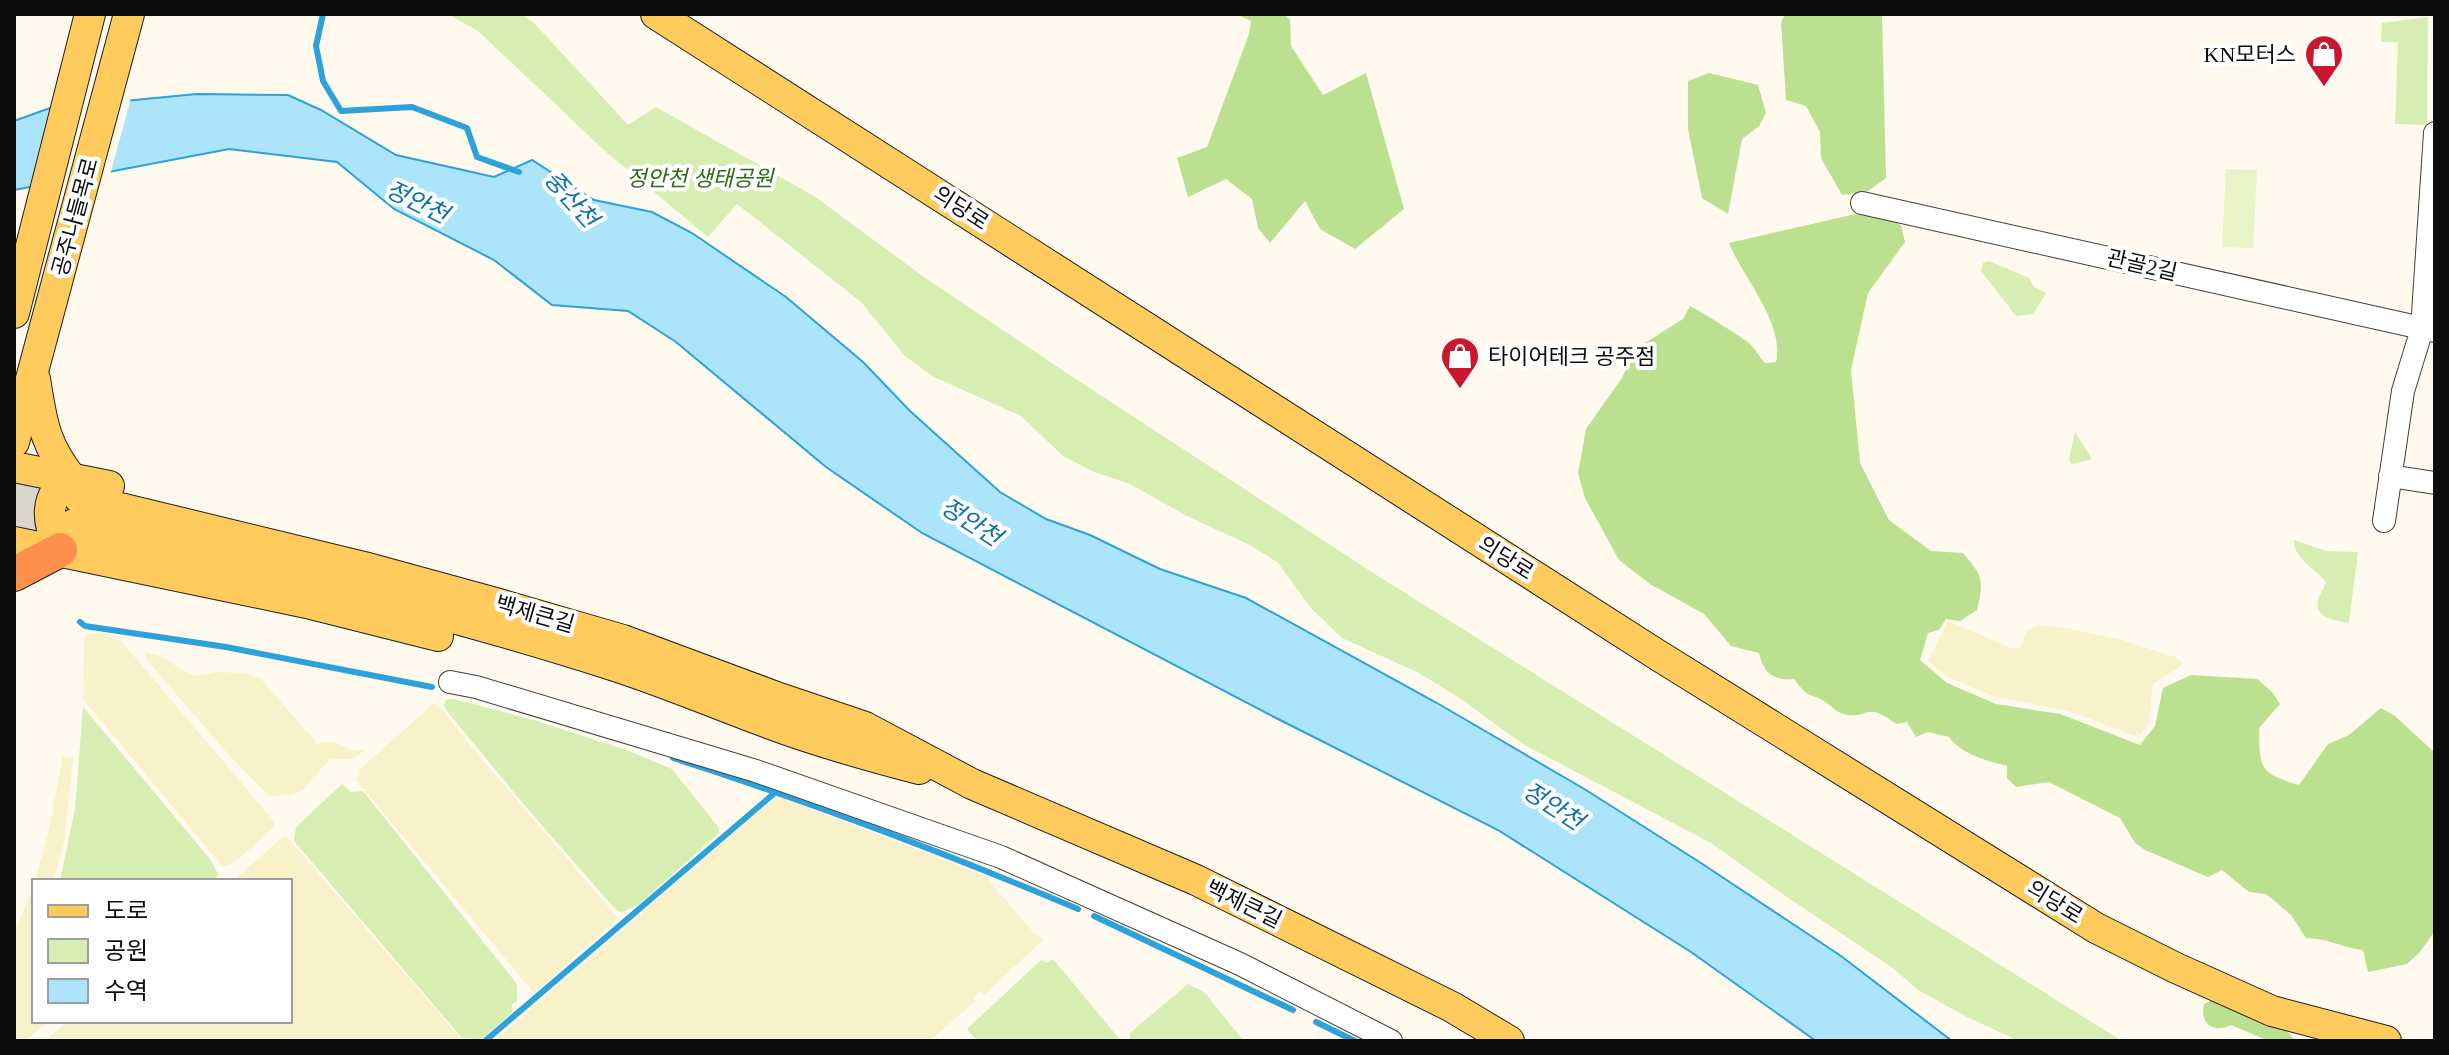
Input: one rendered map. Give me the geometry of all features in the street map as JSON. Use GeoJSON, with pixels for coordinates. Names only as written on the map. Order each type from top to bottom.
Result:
{"type":"FeatureCollection","features":[{"type":"Feature","properties":{"kind":"highway"},"geometry":{"type":"LineString","coordinates":[[14,574],[71,513]]}},
{"type":"Feature","properties":{"kind":"main road","name":"공주나들목로"},"geometry":{"type":"LineString","coordinates":[[14,313],[90,14]]}},
{"type":"Feature","properties":{"kind":"main road","name":"공주나들목로"},"geometry":{"type":"LineString","coordinates":[[25,428],[34,373],[129,14]]}},
{"type":"Feature","properties":{"kind":"main road","name":"의당로"},"geometry":{"type":"LineString","coordinates":[[656,14],[1656,654],[2096,928],[2272,1011],[2386,1041]]}},
{"type":"Feature","properties":{"kind":"main road"},"geometry":{"type":"LineString","coordinates":[[25,428],[54,456],[71,513]]}},
{"type":"Feature","properties":{"kind":"main road"},"geometry":{"type":"LineString","coordinates":[[14,467],[71,513],[337,611],[443,637],[668,706],[775,711]]}},
{"type":"Feature","properties":{"kind":"main road"},"geometry":{"type":"LineString","coordinates":[[14,542],[71,513]]}},
{"type":"Feature","properties":{"kind":"main road","name":"백제큰길"},"geometry":{"type":"LineString","coordinates":[[71,513],[364,567],[623,640],[775,711],[865,727],[972,784],[1196,880],[1452,1007],[1509,1041]]}},
{"type":"Feature","properties":{"kind":"street"},"geometry":{"type":"LineString","coordinates":[[2384,521],[2403,391],[2428,330],[2435,133]]}},
{"type":"Feature","properties":{"kind":"street","name":"관골2길"},"geometry":{"type":"LineString","coordinates":[[1862,203],[2428,330]]}},
{"type":"Feature","properties":{"kind":"street"},"geometry":{"type":"LineString","coordinates":[[2390,476],[2435,483]]}},
{"type":"Feature","properties":{"kind":"street"},"geometry":{"type":"LineString","coordinates":[[450,682],[476,687],[756,771],[1001,857],[1240,964],[1391,1041]]}},
{"type":"Feature","properties":{"kind":"shaded area"},"geometry":{"type":"Polygon","coordinates":[[[1948,621],[2014,649],[2021,648],[2027,630],[2038,625],[2122,640],[2178,658],[2182,663],[2153,684],[2148,725],[2138,737],[2069,711],[1996,697],[1946,676],[1928,661],[1948,621]]]}},
{"type":"Feature","properties":{"kind":"shaded area"},"geometry":{"type":"Polygon","coordinates":[[[101,632],[121,641],[273,820],[274,827],[229,865],[222,866],[83,699],[84,641],[87,635],[101,632]]]}},
{"type":"Feature","properties":{"kind":"shaded area"},"geometry":{"type":"Polygon","coordinates":[[[145,652],[164,657],[181,670],[196,676],[215,672],[245,673],[260,678],[317,743],[332,742],[352,750],[365,750],[353,759],[330,759],[303,790],[292,795],[269,796],[228,754],[146,659],[145,652]]]}},
{"type":"Feature","properties":{"kind":"shaded area"},"geometry":{"type":"Polygon","coordinates":[[[434,703],[440,706],[617,917],[534,993],[355,779],[360,773],[358,771],[434,703]]]}},
{"type":"Feature","properties":{"kind":"shaded area"},"geometry":{"type":"Polygon","coordinates":[[[63,756],[73,758],[64,843],[54,879],[36,879],[49,830],[63,756]]]}},
{"type":"Feature","properties":{"kind":"shaded area"},"geometry":{"type":"Polygon","coordinates":[[[778,796],[985,876],[1033,932],[1044,939],[984,995],[980,991],[973,997],[976,1001],[929,1041],[494,1041],[778,796]]]}},
{"type":"Feature","properties":{"kind":"shaded area"},"geometry":{"type":"Polygon","coordinates":[[[285,835],[463,1041],[45,1041],[66,1023],[292,1023],[292,879],[235,879],[285,835]]]}},
{"type":"Feature","properties":{"kind":"shaded area"},"geometry":{"type":"Polygon","coordinates":[[[32,891],[32,1023],[47,1023],[25,1041],[14,1041],[14,933],[32,891]]]}},
{"type":"Feature","properties":{"kind":"green space","name":"정안천 생태공원"},"geometry":{"type":"Polygon","coordinates":[[[448,14],[521,14],[535,24],[628,125],[656,107],[814,196],[924,277],[1378,576],[2122,1041],[2019,1041],[1967,1017],[1918,990],[1893,968],[1711,843],[1521,743],[1419,673],[1342,638],[1311,608],[1278,563],[1252,546],[1187,516],[1130,484],[1092,471],[1063,456],[1021,416],[932,376],[905,356],[861,302],[737,204],[708,237],[605,151],[478,31],[448,14]]]}},
{"type":"Feature","properties":{"kind":"green space"},"geometry":{"type":"Polygon","coordinates":[[[1236,14],[1284,14],[1290,20],[1291,46],[1323,95],[1366,73],[1404,209],[1355,249],[1320,229],[1305,201],[1270,243],[1258,228],[1252,199],[1226,179],[1188,197],[1177,158],[1207,147],[1249,34],[1251,21],[1236,14]]]}},
{"type":"Feature","properties":{"kind":"green space"},"geometry":{"type":"Polygon","coordinates":[[[1785,14],[1882,14],[1886,178],[1868,191],[1842,195],[1821,158],[1820,132],[1806,106],[1786,100],[1781,22],[1785,14]]]}},
{"type":"Feature","properties":{"kind":"green space"},"geometry":{"type":"Polygon","coordinates":[[[2428,17],[2427,125],[2395,124],[2398,42],[2381,42],[2382,23],[2428,17]]]}},
{"type":"Feature","properties":{"kind":"green space"},"geometry":{"type":"Polygon","coordinates":[[[1709,73],[1758,85],[1766,113],[1759,126],[1742,139],[1728,214],[1702,198],[1688,129],[1688,81],[1709,73]]]}},
{"type":"Feature","properties":{"kind":"green space"},"geometry":{"type":"Polygon","coordinates":[[[2226,169],[2257,170],[2253,248],[2222,247],[2226,169]]]}},
{"type":"Feature","properties":{"kind":"green space"},"geometry":{"type":"Polygon","coordinates":[[[1869,211],[1901,225],[1905,242],[1868,293],[1851,370],[1860,463],[1889,520],[1931,551],[1963,553],[1978,573],[1981,585],[1977,610],[1960,621],[1946,619],[1939,630],[1928,633],[1920,660],[1947,683],[1996,704],[2060,714],[2140,745],[2155,726],[2163,688],[2191,675],[2257,679],[2280,704],[2259,728],[2261,760],[2276,777],[2299,785],[2328,744],[2349,735],[2381,708],[2395,716],[2435,753],[2435,931],[2407,964],[2368,972],[2363,950],[2306,938],[2291,915],[2266,894],[2249,892],[2222,870],[2208,877],[2145,850],[2135,843],[2120,818],[2049,782],[2016,787],[2007,778],[2007,766],[1967,752],[1949,737],[1928,732],[1916,737],[1907,722],[1896,724],[1877,713],[1849,715],[1838,712],[1823,700],[1806,693],[1794,679],[1781,679],[1770,674],[1763,666],[1759,653],[1731,646],[1704,614],[1650,584],[1619,560],[1585,498],[1578,473],[1586,429],[1622,378],[1634,350],[1683,319],[1690,306],[1749,343],[1765,363],[1776,362],[1775,332],[1729,243],[1869,211]]]}},
{"type":"Feature","properties":{"kind":"green space"},"geometry":{"type":"Polygon","coordinates":[[[1989,261],[2029,278],[2034,287],[2046,293],[2033,314],[2016,316],[1981,271],[1983,263],[1989,261]]]}},
{"type":"Feature","properties":{"kind":"green space"},"geometry":{"type":"Polygon","coordinates":[[[2075,432],[2091,457],[2090,460],[2071,464],[2069,459],[2075,432]]]}},
{"type":"Feature","properties":{"kind":"green space"},"geometry":{"type":"Polygon","coordinates":[[[2294,540],[2326,551],[2358,552],[2349,623],[2327,618],[2319,611],[2318,601],[2326,582],[2301,558],[2294,540]]]}},
{"type":"Feature","properties":{"kind":"green space"},"geometry":{"type":"Polygon","coordinates":[[[454,699],[537,721],[629,751],[672,769],[719,828],[719,833],[638,905],[622,912],[616,910],[447,711],[444,706],[446,700],[454,699]]]}},
{"type":"Feature","properties":{"kind":"green space"},"geometry":{"type":"Polygon","coordinates":[[[83,707],[210,859],[218,874],[217,879],[60,879],[75,809],[83,707]]]}},
{"type":"Feature","properties":{"kind":"green space"},"geometry":{"type":"Polygon","coordinates":[[[342,784],[351,792],[363,791],[517,984],[517,1001],[512,1004],[512,1013],[480,1039],[462,1038],[294,841],[296,827],[342,784]]]}},
{"type":"Feature","properties":{"kind":"green space"},"geometry":{"type":"Polygon","coordinates":[[[1053,959],[1121,1041],[977,1041],[967,1029],[1041,960],[1047,963],[1053,959]]]}},
{"type":"Feature","properties":{"kind":"green space"},"geometry":{"type":"Polygon","coordinates":[[[1188,984],[1204,992],[1244,1041],[1130,1041],[1130,1033],[1188,984]]]}},
{"type":"Feature","properties":{"kind":"green space"},"geometry":{"type":"Polygon","coordinates":[[[2218,997],[2236,1012],[2282,1025],[2295,1041],[2269,1041],[2231,1025],[2218,1028],[2209,1025],[2204,1017],[2204,1004],[2218,997]]]}},
{"type":"Feature","properties":{"kind":"water","name":"정안천"},"geometry":{"type":"Polygon","coordinates":[[[197,94],[288,95],[321,110],[396,155],[494,177],[532,160],[594,200],[652,212],[692,233],[786,297],[863,362],[910,411],[1000,492],[1046,519],[1090,535],[1160,569],[1246,598],[1437,703],[1586,790],[1701,863],[1841,956],[1952,1041],[1816,1041],[1691,952],[1498,830],[922,533],[826,467],[676,342],[628,311],[552,305],[494,260],[394,209],[337,162],[229,149],[14,190],[14,121],[50,108],[197,94]]]}},
{"type":"Feature","properties":{"kind":"pier"},"geometry":{"type":"Polygon","coordinates":[[[131,98],[110,175],[29,191],[51,104],[131,98]]]}},
{"type":"Feature","properties":{"kind":"waterway","name":"중산천"},"geometry":{"type":"LineString","coordinates":[[323,14],[316,46],[323,81],[341,111],[412,107],[467,128],[477,157],[519,172]]}},
{"type":"Feature","properties":{"kind":"waterway"},"geometry":{"type":"LineString","coordinates":[[80,622],[85,626],[226,647],[432,687]]}},
{"type":"Feature","properties":{"kind":"waterway"},"geometry":{"type":"LineString","coordinates":[[673,758],[877,829],[1078,909]]}},
{"type":"Feature","properties":{"kind":"waterway"},"geometry":{"type":"LineString","coordinates":[[485,1041],[777,791]]}},
{"type":"Feature","properties":{"kind":"waterway"},"geometry":{"type":"LineString","coordinates":[[1094,916],[1293,1010]]}},
{"type":"Feature","properties":{"kind":"waterway"},"geometry":{"type":"LineString","coordinates":[[1316,1022],[1355,1041]]}},
{"type":"Feature","properties":{"kind":"tunnel"},"geometry":{"type":"LineString","coordinates":[[14,487],[77,498]]}},
{"type":"Feature","properties":{"kind":"tunnel"},"geometry":{"type":"LineString","coordinates":[[14,514],[74,524]]}},
{"type":"Feature","properties":{"kind":"place","name":"KN모터스"},"geometry":{"type":"Point","coordinates":[2324,88]}},
{"type":"Feature","properties":{"kind":"place","name":"타이어테크 공주점"},"geometry":{"type":"Point","coordinates":[1460,390]}}]}
